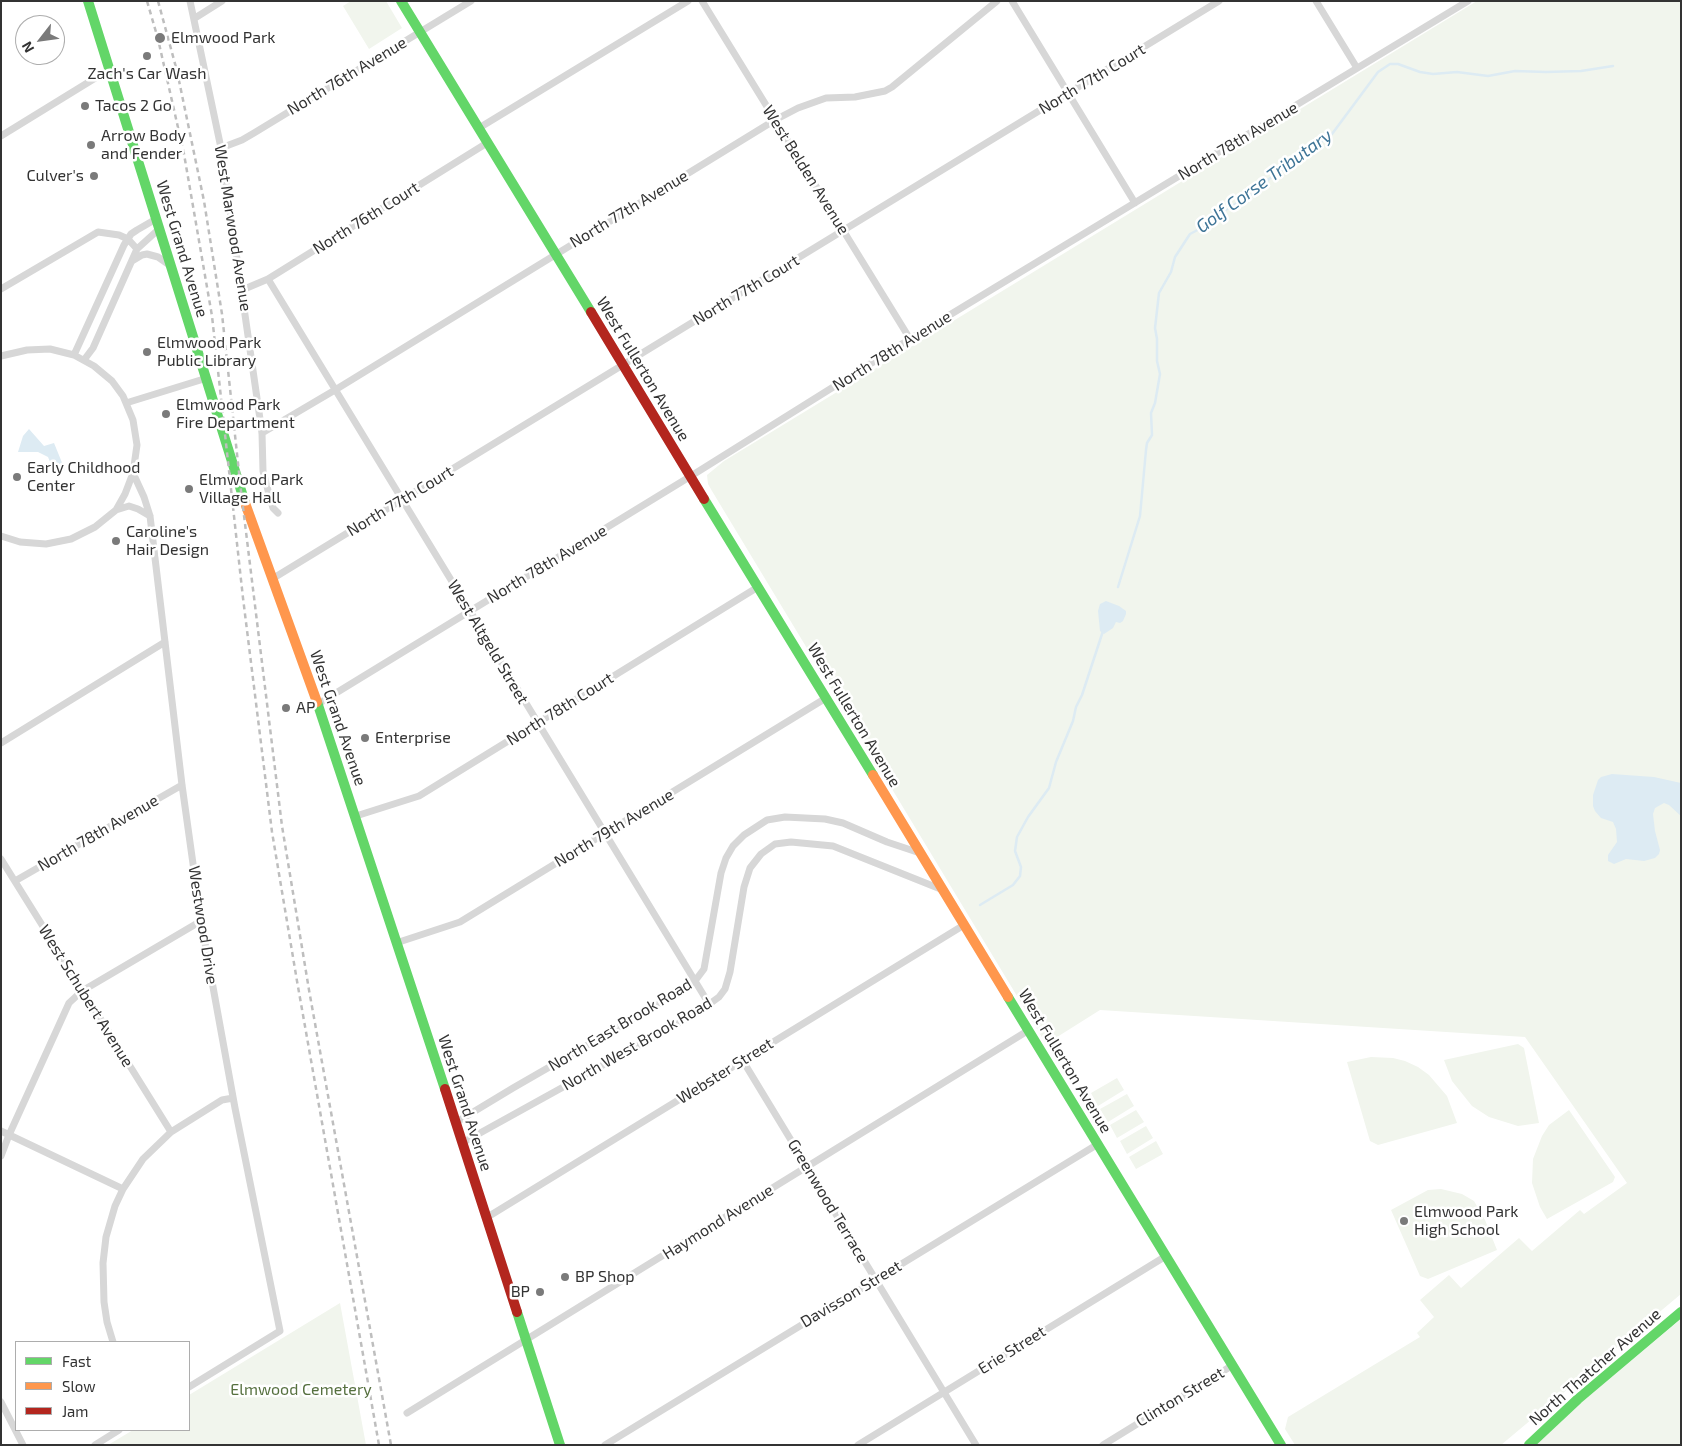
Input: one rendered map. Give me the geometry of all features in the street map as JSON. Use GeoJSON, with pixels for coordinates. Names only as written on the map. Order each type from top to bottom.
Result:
{"type":"FeatureCollection","features":[{"type":"Feature","properties":{"kind":"street","name":"West Grand Avenue"},"geometry":{"type":"LineString","coordinates":[[88,1],[241,491],[318,704],[356,816],[560,1445]]}},
{"type":"Feature","properties":{"kind":"street","name":"West Marwood Avenue"},"geometry":{"type":"LineString","coordinates":[[190,1],[221,148],[262,432],[264,471],[273,508],[278,513]]}},
{"type":"Feature","properties":{"kind":"street"},"geometry":{"type":"LineString","coordinates":[[195,18],[222,1]]}},
{"type":"Feature","properties":{"kind":"street","name":"West Fullerton Avenue"},"geometry":{"type":"LineString","coordinates":[[401,1],[1281,1445]]}},
{"type":"Feature","properties":{"kind":"street","name":"North 76th Avenue"},"geometry":{"type":"LineString","coordinates":[[221,148],[242,140],[471,1]]}},
{"type":"Feature","properties":{"kind":"street"},"geometry":{"type":"LineString","coordinates":[[479,128],[688,1]]}},
{"type":"Feature","properties":{"kind":"street","name":"West Belden Avenue"},"geometry":{"type":"LineString","coordinates":[[702,1],[910,340]]}},
{"type":"Feature","properties":{"kind":"street","name":"North 77th Avenue"},"geometry":{"type":"LineString","coordinates":[[262,432],[335,390],[775,120],[798,108],[826,98],[855,97],[885,91],[892,87],[997,1]]}},
{"type":"Feature","properties":{"kind":"street"},"geometry":{"type":"LineString","coordinates":[[1012,1],[1135,203]]}},
{"type":"Feature","properties":{"kind":"street","name":"North 77th Court"},"geometry":{"type":"LineString","coordinates":[[272,579],[1219,1]]}},
{"type":"Feature","properties":{"kind":"street"},"geometry":{"type":"LineString","coordinates":[[1316,1],[1357,68]]}},
{"type":"Feature","properties":{"kind":"street","name":"North 78th Avenue"},"geometry":{"type":"LineString","coordinates":[[318,704],[910,340],[1468,1]]}},
{"type":"Feature","properties":{"kind":"street"},"geometry":{"type":"LineString","coordinates":[[1,136],[110,69]]}},
{"type":"Feature","properties":{"kind":"street","name":"North 76th Court"},"geometry":{"type":"LineString","coordinates":[[242,290],[268,279],[488,143]]}},
{"type":"Feature","properties":{"kind":"street"},"geometry":{"type":"LineString","coordinates":[[74,355],[128,239],[137,230],[156,219]]}},
{"type":"Feature","properties":{"kind":"street"},"geometry":{"type":"LineString","coordinates":[[84,360],[93,348],[137,249],[159,229]]}},
{"type":"Feature","properties":{"kind":"street"},"geometry":{"type":"LineString","coordinates":[[1,289],[93,233],[119,235],[128,239],[137,249]]}},
{"type":"Feature","properties":{"kind":"street"},"geometry":{"type":"LineString","coordinates":[[132,262],[147,254],[171,266]]}},
{"type":"Feature","properties":{"kind":"street","name":"West Altgeld Street"},"geometry":{"type":"LineString","coordinates":[[268,279],[709,1004]]}},
{"type":"Feature","properties":{"kind":"street"},"geometry":{"type":"LineString","coordinates":[[1,356],[34,349],[54,350],[74,355],[84,360],[112,381],[126,403],[133,420],[136,439],[136,457],[133,473],[129,486],[116,510]]}},
{"type":"Feature","properties":{"kind":"street"},"geometry":{"type":"LineString","coordinates":[[126,403],[207,378]]}},
{"type":"Feature","properties":{"kind":"street","name":"Westwood Drive"},"geometry":{"type":"LineString","coordinates":[[133,473],[150,516],[182,785],[201,921],[233,1098],[280,1331],[190,1386]]}},
{"type":"Feature","properties":{"kind":"street"},"geometry":{"type":"LineString","coordinates":[[1,536],[29,544],[46,544],[63,541],[87,532],[116,510],[129,506],[150,516]]}},
{"type":"Feature","properties":{"kind":"street","name":"North 78th Court"},"geometry":{"type":"LineString","coordinates":[[356,816],[419,796],[758,587]]}},
{"type":"Feature","properties":{"kind":"street"},"geometry":{"type":"LineString","coordinates":[[1,743],[165,642]]}},
{"type":"Feature","properties":{"kind":"street","name":"North 79th Avenue"},"geometry":{"type":"LineString","coordinates":[[396,943],[460,922],[826,698]]}},
{"type":"Feature","properties":{"kind":"street","name":"North 78th Avenue"},"geometry":{"type":"LineString","coordinates":[[15,881],[182,785]]}},
{"type":"Feature","properties":{"kind":"street","name":"North East Brook Road"},"geometry":{"type":"LineString","coordinates":[[455,1123],[684,990],[695,981],[704,968],[721,874],[726,858],[733,846],[744,835],[766,820],[785,817],[825,819],[843,823],[887,842],[920,853]]}},
{"type":"Feature","properties":{"kind":"street","name":"North West Brook Road"},"geometry":{"type":"LineString","coordinates":[[462,1143],[697,1013],[719,997],[725,988],[730,972],[744,886],[750,868],[761,854],[775,844],[791,842],[833,846],[943,890]]}},
{"type":"Feature","properties":{"kind":"street","name":"West Schubert Avenue"},"geometry":{"type":"LineString","coordinates":[[3,864],[171,1132]]}},
{"type":"Feature","properties":{"kind":"street"},"geometry":{"type":"LineString","coordinates":[[1,1156],[69,1002],[82,992],[201,921]]}},
{"type":"Feature","properties":{"kind":"street","name":"Webster Street"},"geometry":{"type":"LineString","coordinates":[[486,1218],[964,925]]}},
{"type":"Feature","properties":{"kind":"street","name":"Haymond Avenue"},"geometry":{"type":"LineString","coordinates":[[407,1413],[1029,1030]]}},
{"type":"Feature","properties":{"kind":"street","name":"Greenwood Terrace"},"geometry":{"type":"LineString","coordinates":[[743,1061],[976,1445]]}},
{"type":"Feature","properties":{"kind":"street"},"geometry":{"type":"LineString","coordinates":[[113,1341],[104,1302],[103,1263],[108,1231],[123,1188],[143,1159],[171,1132],[222,1100],[233,1098]]}},
{"type":"Feature","properties":{"kind":"street"},"geometry":{"type":"LineString","coordinates":[[1,1131],[123,1188]]}},
{"type":"Feature","properties":{"kind":"street","name":"Davisson Street"},"geometry":{"type":"LineString","coordinates":[[605,1445],[1098,1144]]}},
{"type":"Feature","properties":{"kind":"street","name":"Erie Street"},"geometry":{"type":"LineString","coordinates":[[858,1445],[1166,1256]]}},
{"type":"Feature","properties":{"kind":"street","name":"North Thatcher Avenue"},"geometry":{"type":"LineString","coordinates":[[1529,1445],[1578,1399],[1681,1312]]}},
{"type":"Feature","properties":{"kind":"street","name":"Clinton Street"},"geometry":{"type":"LineString","coordinates":[[1103,1445],[1233,1365]]}},
{"type":"Feature","properties":{"kind":"street"},"geometry":{"type":"LineString","coordinates":[[1,1402],[15,1428]]}},
{"type":"Feature","properties":{"kind":"street"},"geometry":{"type":"LineString","coordinates":[[17,1431],[24,1445]]}},
{"type":"Feature","properties":{"kind":"street"},"geometry":{"type":"LineString","coordinates":[[95,1445],[117,1431]]}},
{"type":"Feature","properties":{"kind":"green space"},"geometry":{"type":"Polygon","coordinates":[[[351,1],[386,1],[402,28],[369,49],[343,6],[351,1]]]}},
{"type":"Feature","properties":{"kind":"green space"},"geometry":{"type":"Polygon","coordinates":[[[1477,1],[1681,1],[1681,1294],[1501,1445],[1295,1445],[1285,1429],[1288,1417],[1420,1337],[1417,1333],[1434,1317],[1420,1300],[1449,1275],[1461,1288],[1519,1238],[1532,1251],[1580,1210],[1584,1214],[1627,1183],[1525,1037],[1100,1010],[1046,1044],[712,491],[708,484],[707,475],[724,461],[1477,1]]]}},
{"type":"Feature","properties":{"kind":"green space"},"geometry":{"type":"Polygon","coordinates":[[[1518,1044],[1524,1048],[1539,1123],[1518,1126],[1489,1117],[1472,1106],[1452,1081],[1444,1060],[1518,1044]]]}},
{"type":"Feature","properties":{"kind":"green space"},"geometry":{"type":"Polygon","coordinates":[[[1371,1057],[1393,1058],[1405,1061],[1429,1075],[1447,1096],[1457,1123],[1378,1145],[1370,1141],[1347,1062],[1371,1057]]]}},
{"type":"Feature","properties":{"kind":"green space"},"geometry":{"type":"Polygon","coordinates":[[[1117,1078],[1124,1090],[1098,1106],[1091,1093],[1117,1078]]]}},
{"type":"Feature","properties":{"kind":"green space"},"geometry":{"type":"Polygon","coordinates":[[[1127,1094],[1134,1106],[1108,1122],[1100,1109],[1127,1094]]]}},
{"type":"Feature","properties":{"kind":"green space"},"geometry":{"type":"Polygon","coordinates":[[[1136,1110],[1144,1122],[1117,1138],[1110,1125],[1136,1110]]]}},
{"type":"Feature","properties":{"kind":"green space"},"geometry":{"type":"Polygon","coordinates":[[[1569,1110],[1615,1177],[1613,1182],[1547,1219],[1540,1207],[1532,1183],[1533,1159],[1542,1136],[1549,1125],[1569,1110]]]}},
{"type":"Feature","properties":{"kind":"green space"},"geometry":{"type":"Polygon","coordinates":[[[1146,1126],[1153,1138],[1127,1154],[1120,1141],[1146,1126]]]}},
{"type":"Feature","properties":{"kind":"green space"},"geometry":{"type":"Polygon","coordinates":[[[1156,1141],[1163,1154],[1136,1169],[1129,1157],[1156,1141]]]}},
{"type":"Feature","properties":{"kind":"green space"},"geometry":{"type":"Polygon","coordinates":[[[1441,1189],[1462,1194],[1474,1201],[1485,1220],[1497,1250],[1428,1279],[1420,1276],[1391,1210],[1428,1190],[1441,1189]]]}},
{"type":"Feature","properties":{"kind":"green space","name":"Elmwood Cemetery"},"geometry":{"type":"Polygon","coordinates":[[[340,1303],[366,1445],[108,1445],[131,1431],[190,1431],[190,1394],[340,1303]]]}},
{"type":"Feature","properties":{"kind":"green space"},"geometry":{"type":"Polygon","coordinates":[[[1681,1319],[1681,1445],[1536,1445],[1576,1407],[1681,1319]]]}},
{"type":"Feature","properties":{"kind":"shaded area"},"geometry":{"type":"Polygon","coordinates":[[[29,429],[44,446],[54,443],[65,470],[55,474],[48,457],[38,452],[18,452],[23,436],[29,429]]]}},
{"type":"Feature","properties":{"kind":"shaded area"},"geometry":{"type":"Polygon","coordinates":[[[1106,601],[1119,606],[1126,611],[1126,614],[1123,621],[1120,623],[1116,622],[1113,628],[1104,634],[1100,631],[1098,611],[1100,604],[1106,601]]]}},
{"type":"Feature","properties":{"kind":"shaded area"},"geometry":{"type":"Polygon","coordinates":[[[1612,774],[1654,777],[1681,783],[1681,816],[1664,803],[1655,808],[1653,814],[1655,831],[1660,850],[1655,858],[1644,861],[1626,859],[1614,864],[1608,861],[1608,855],[1617,842],[1616,829],[1613,822],[1601,818],[1595,811],[1593,795],[1598,780],[1601,777],[1612,774]]]}},
{"type":"Feature","properties":{"kind":"waterway","name":"Golf Corse Tributary"},"geometry":{"type":"LineString","coordinates":[[1118,587],[1140,516],[1147,443],[1152,435],[1151,413],[1155,403],[1160,374],[1157,361],[1155,328],[1159,293],[1171,272],[1175,257],[1190,234],[1207,225],[1219,214],[1252,194],[1269,179],[1332,134],[1378,72],[1390,64],[1398,64],[1420,72],[1433,74],[1457,72],[1488,76],[1515,71],[1581,71],[1613,66]]}},
{"type":"Feature","properties":{"kind":"waterway"},"geometry":{"type":"LineString","coordinates":[[980,905],[1013,885],[1020,876],[1021,867],[1015,851],[1017,837],[1028,817],[1049,788],[1056,762],[1073,721],[1076,707],[1082,695],[1103,631]]}},
{"type":"Feature","properties":{"kind":"railway"},"geometry":{"type":"LineString","coordinates":[[147,1],[158,39],[184,154],[212,316],[243,598],[272,832],[379,1445]]}},
{"type":"Feature","properties":{"kind":"railway"},"geometry":{"type":"LineString","coordinates":[[158,1],[177,71],[204,201],[222,314],[241,491],[282,826],[309,990],[391,1445]]}},
{"type":"Feature","properties":{"kind":"traffic: fast"},"geometry":{"type":"LineString","coordinates":[[88,1],[245,503]]}},
{"type":"Feature","properties":{"kind":"traffic: fast"},"geometry":{"type":"LineString","coordinates":[[401,1],[591,312]]}},
{"type":"Feature","properties":{"kind":"traffic: fast"},"geometry":{"type":"LineString","coordinates":[[704,499],[873,775]]}},
{"type":"Feature","properties":{"kind":"traffic: fast"},"geometry":{"type":"LineString","coordinates":[[317,702],[445,1089]]}},
{"type":"Feature","properties":{"kind":"traffic: fast"},"geometry":{"type":"LineString","coordinates":[[1008,997],[1281,1445]]}},
{"type":"Feature","properties":{"kind":"traffic: fast"},"geometry":{"type":"LineString","coordinates":[[517,1312],[560,1445]]}},
{"type":"Feature","properties":{"kind":"traffic: fast"},"geometry":{"type":"LineString","coordinates":[[1529,1445],[1578,1399],[1681,1312]]}},
{"type":"Feature","properties":{"kind":"traffic: slow"},"geometry":{"type":"LineString","coordinates":[[245,503],[317,702]]}},
{"type":"Feature","properties":{"kind":"traffic: slow"},"geometry":{"type":"LineString","coordinates":[[873,775],[1008,997]]}},
{"type":"Feature","properties":{"kind":"traffic: jam"},"geometry":{"type":"LineString","coordinates":[[591,312],[704,499]]}},
{"type":"Feature","properties":{"kind":"traffic: jam"},"geometry":{"type":"LineString","coordinates":[[445,1089],[517,1312]]}},
{"type":"Feature","properties":{"kind":"place","name":"Elmwood Park"},"geometry":{"type":"Point","coordinates":[160,38]}},
{"type":"Feature","properties":{"kind":"place","name":"Zach's Car Wash"},"geometry":{"type":"Point","coordinates":[147,56]}},
{"type":"Feature","properties":{"kind":"place","name":"Tacos 2 Go"},"geometry":{"type":"Point","coordinates":[85,106]}},
{"type":"Feature","properties":{"kind":"place","name":"Arrow Body and Fender"},"geometry":{"type":"Point","coordinates":[91,145]}},
{"type":"Feature","properties":{"kind":"place","name":"Culver's"},"geometry":{"type":"Point","coordinates":[94,176]}},
{"type":"Feature","properties":{"kind":"place","name":"Elmwood Park Public Library"},"geometry":{"type":"Point","coordinates":[147,352]}},
{"type":"Feature","properties":{"kind":"place","name":"Elmwood Park Fire Department"},"geometry":{"type":"Point","coordinates":[166,414]}},
{"type":"Feature","properties":{"kind":"place","name":"Early Childhood Center"},"geometry":{"type":"Point","coordinates":[17,477]}},
{"type":"Feature","properties":{"kind":"place","name":"Elmwood Park Village Hall"},"geometry":{"type":"Point","coordinates":[189,489]}},
{"type":"Feature","properties":{"kind":"place","name":"Caroline's Hair Design"},"geometry":{"type":"Point","coordinates":[116,541]}},
{"type":"Feature","properties":{"kind":"place","name":"AP"},"geometry":{"type":"Point","coordinates":[286,708]}},
{"type":"Feature","properties":{"kind":"place","name":"Enterprise"},"geometry":{"type":"Point","coordinates":[365,738]}},
{"type":"Feature","properties":{"kind":"place","name":"Elmwood Park High School"},"geometry":{"type":"Point","coordinates":[1404,1221]}},
{"type":"Feature","properties":{"kind":"place","name":"BP Shop"},"geometry":{"type":"Point","coordinates":[565,1277]}},
{"type":"Feature","properties":{"kind":"place","name":"BP"},"geometry":{"type":"Point","coordinates":[540,1292]}}]}
